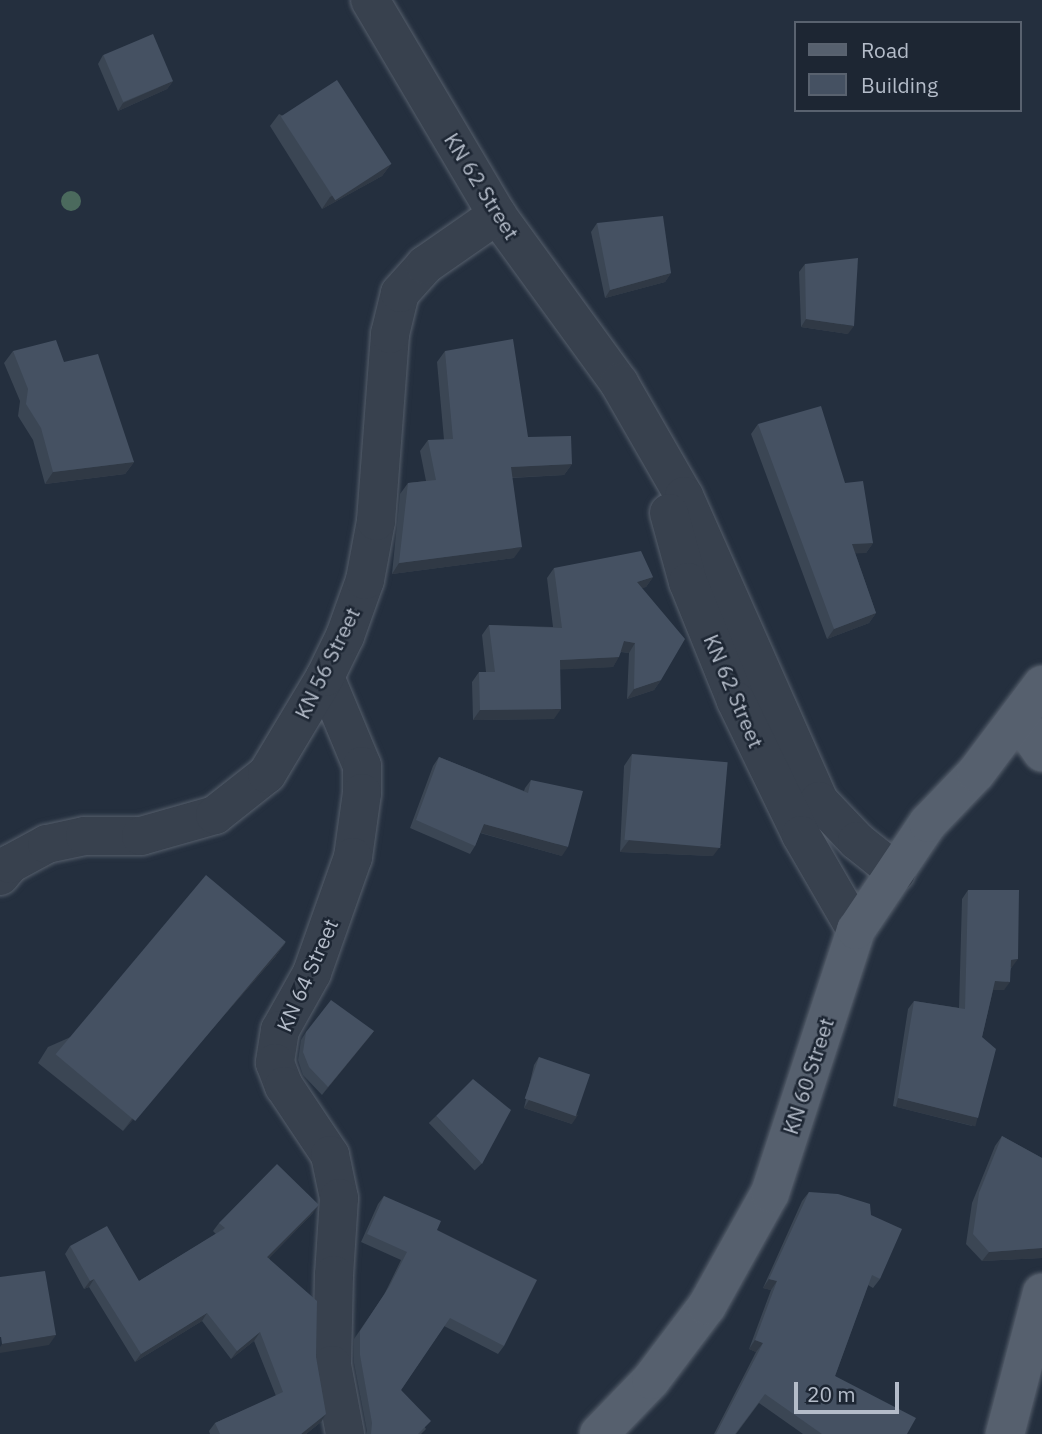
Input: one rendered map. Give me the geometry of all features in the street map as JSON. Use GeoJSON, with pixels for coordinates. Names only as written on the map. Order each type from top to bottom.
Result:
{"type":"FeatureCollection","features":[{"type":"Feature","properties":{"kind":"main road","name":"KN 60 Street"},"geometry":{"type":"LineString","coordinates":[[599,1434],[651,1380],[707,1306],[770,1193],[856,930],[928,823],[976,773],[1042,685]]}},
{"type":"Feature","properties":{"kind":"main road"},"geometry":{"type":"LineString","coordinates":[[1018,719],[1042,752]]}},
{"type":"Feature","properties":{"kind":"main road"},"geometry":{"type":"LineString","coordinates":[[1005,1434],[1042,1293]]}},
{"type":"Feature","properties":{"kind":"street","name":"KN 62 Street"},"geometry":{"type":"LineString","coordinates":[[370,0],[497,215],[619,383],[684,496],[819,801],[858,841],[896,872]]}},
{"type":"Feature","properties":{"kind":"street","name":"KN 56 Street"},"geometry":{"type":"LineString","coordinates":[[0,876],[10,864],[47,844],[85,836],[141,836],[215,815],[267,774],[325,677],[345,636],[365,580],[376,521],[390,334],[400,293],[425,265],[497,215]]}},
{"type":"Feature","properties":{"kind":"street","name":"KN 62 Street"},"geometry":{"type":"LineString","coordinates":[[648,437],[688,582],[736,701],[800,835],[856,930]]}},
{"type":"Feature","properties":{"kind":"street","name":"KN 64 Street"},"geometry":{"type":"LineString","coordinates":[[325,677],[362,766],[362,793],[354,857],[312,973],[280,1030],[275,1063],[284,1086],[330,1155],[339,1198],[332,1365],[345,1434]]}},
{"type":"Feature","properties":{"kind":"street"},"geometry":{"type":"LineString","coordinates":[[984,1434],[1028,1346]]}},
{"type":"Feature","properties":{"kind":"building"},"geometry":{"type":"Polygon","coordinates":[[[153,34],[173,81],[123,102],[103,55],[153,34]]]}},
{"type":"Feature","properties":{"kind":"building"},"geometry":{"type":"Polygon","coordinates":[[[337,80],[391,164],[335,200],[281,116],[337,80]]]}},
{"type":"Feature","properties":{"kind":"building"},"geometry":{"type":"Polygon","coordinates":[[[663,216],[671,273],[610,290],[597,223],[663,216]]]}},
{"type":"Feature","properties":{"kind":"building"},"geometry":{"type":"Polygon","coordinates":[[[858,258],[854,326],[806,319],[805,264],[858,258]]]}},
{"type":"Feature","properties":{"kind":"building"},"geometry":{"type":"Polygon","coordinates":[[[513,339],[528,437],[571,436],[572,464],[511,467],[522,547],[399,563],[408,483],[436,480],[428,440],[453,439],[445,351],[513,339]]]}},
{"type":"Feature","properties":{"kind":"building"},"geometry":{"type":"Polygon","coordinates":[[[56,340],[64,362],[98,354],[134,462],[53,472],[41,428],[26,404],[28,389],[13,351],[56,340]]]}},
{"type":"Feature","properties":{"kind":"building"},"geometry":{"type":"Polygon","coordinates":[[[821,406],[845,483],[863,481],[873,543],[852,544],[876,613],[834,629],[758,424],[821,406]]]}},
{"type":"Feature","properties":{"kind":"building"},"geometry":{"type":"Polygon","coordinates":[[[641,551],[653,577],[637,582],[685,639],[661,680],[634,689],[635,643],[624,641],[619,657],[560,660],[561,709],[480,710],[479,672],[495,672],[489,625],[562,628],[554,568],[641,551]]]}},
{"type":"Feature","properties":{"kind":"building"},"geometry":{"type":"Polygon","coordinates":[[[632,754],[728,762],[720,848],[625,840],[632,754]]]}},
{"type":"Feature","properties":{"kind":"building"},"geometry":{"type":"Polygon","coordinates":[[[439,757],[528,793],[531,780],[583,791],[568,847],[484,824],[475,846],[416,820],[439,757]]]}},
{"type":"Feature","properties":{"kind":"building"},"geometry":{"type":"Polygon","coordinates":[[[206,875],[286,942],[135,1121],[56,1054],[206,875]]]}},
{"type":"Feature","properties":{"kind":"building"},"geometry":{"type":"Polygon","coordinates":[[[968,890],[1019,890],[1018,959],[1011,960],[1010,982],[995,981],[982,1037],[996,1049],[978,1118],[898,1098],[914,1001],[965,1009],[968,890]]]}},
{"type":"Feature","properties":{"kind":"building"},"geometry":{"type":"Polygon","coordinates":[[[331,1000],[374,1031],[328,1087],[309,1067],[303,1052],[306,1032],[331,1000]]]}},
{"type":"Feature","properties":{"kind":"building"},"geometry":{"type":"Polygon","coordinates":[[[539,1057],[590,1075],[576,1116],[525,1099],[539,1057]]]}},
{"type":"Feature","properties":{"kind":"building"},"geometry":{"type":"Polygon","coordinates":[[[473,1079],[511,1110],[482,1164],[436,1116],[473,1079]]]}},
{"type":"Feature","properties":{"kind":"building"},"geometry":{"type":"Polygon","coordinates":[[[1002,1136],[1042,1158],[1042,1248],[989,1252],[973,1234],[979,1193],[1002,1136]]]}},
{"type":"Feature","properties":{"kind":"building"},"geometry":{"type":"Polygon","coordinates":[[[277,1164],[319,1205],[267,1257],[317,1301],[316,1357],[326,1414],[301,1434],[220,1434],[215,1423],[283,1392],[260,1332],[237,1351],[207,1313],[141,1354],[94,1279],[90,1281],[70,1246],[107,1226],[139,1281],[225,1228],[219,1223],[277,1164]]]}},
{"type":"Feature","properties":{"kind":"building"},"geometry":{"type":"Polygon","coordinates":[[[809,1192],[838,1194],[870,1204],[871,1215],[902,1229],[880,1279],[872,1275],[835,1376],[916,1418],[907,1434],[822,1434],[765,1394],[735,1434],[716,1434],[763,1343],[755,1340],[777,1281],[769,1279],[809,1192]]]}},
{"type":"Feature","properties":{"kind":"building"},"geometry":{"type":"Polygon","coordinates":[[[384,1196],[441,1221],[437,1230],[537,1280],[504,1346],[450,1318],[401,1390],[431,1421],[418,1434],[371,1434],[372,1423],[360,1355],[360,1331],[389,1287],[407,1252],[367,1234],[384,1196]]]}},
{"type":"Feature","properties":{"kind":"building"},"geometry":{"type":"Polygon","coordinates":[[[45,1271],[56,1335],[2,1344],[0,1277],[45,1271]]]}}]}
